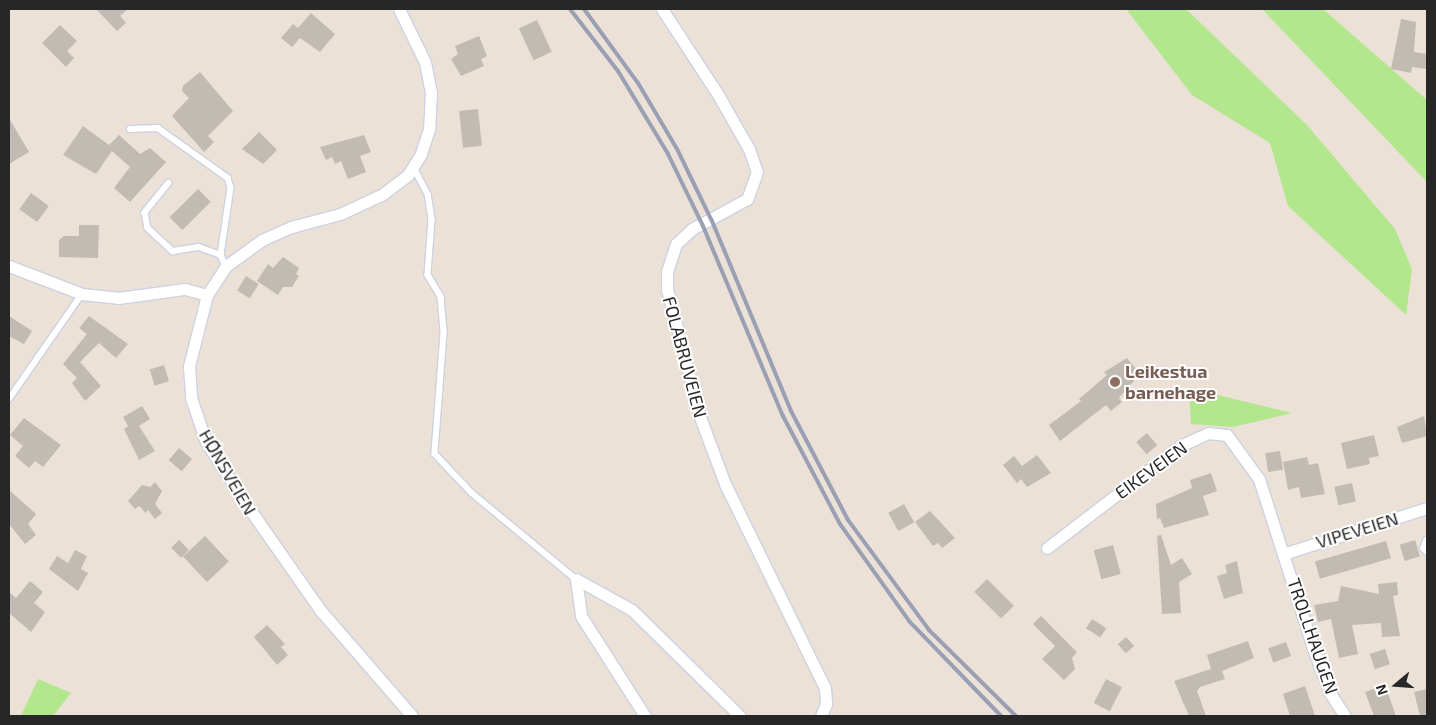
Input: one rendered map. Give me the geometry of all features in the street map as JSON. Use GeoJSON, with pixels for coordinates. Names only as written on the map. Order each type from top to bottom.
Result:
{"type":"FeatureCollection","features":[{"type":"Feature","properties":{"kind":"street","name":"HØNSVEIEN"},"geometry":{"type":"LineString","coordinates":[[399,9],[425,62],[431,93],[429,129],[413,166],[381,195],[340,214],[291,226],[262,240],[226,266],[206,295],[189,366],[191,398],[206,442],[321,611],[412,716]]}},
{"type":"Feature","properties":{"kind":"street","name":"FOLABRUVEIEN"},"geometry":{"type":"LineString","coordinates":[[662,9],[717,93],[749,149],[757,172],[747,199],[692,229],[676,244],[667,271],[667,289],[700,416],[726,484],[825,688],[826,704],[821,716]]}},
{"type":"Feature","properties":{"kind":"street"},"geometry":{"type":"LineString","coordinates":[[9,266],[82,294],[118,298],[185,289],[206,295]]}},
{"type":"Feature","properties":{"kind":"street","name":"EIKEVEIEN"},"geometry":{"type":"LineString","coordinates":[[1047,548],[1180,446],[1208,433],[1227,435],[1259,479],[1286,553]]}},
{"type":"Feature","properties":{"kind":"street","name":"VIPEVEIEN"},"geometry":{"type":"LineString","coordinates":[[1286,553],[1427,508]]}},
{"type":"Feature","properties":{"kind":"street","name":"TROLLHAUGEN"},"geometry":{"type":"LineString","coordinates":[[1286,553],[1314,651],[1330,693],[1345,716]]}},
{"type":"Feature","properties":{"kind":"street"},"geometry":{"type":"LineString","coordinates":[[576,578],[581,616],[645,716]]}},
{"type":"Feature","properties":{"kind":"street"},"geometry":{"type":"LineString","coordinates":[[576,578],[632,610],[740,716]]}},
{"type":"Feature","properties":{"kind":"lane"},"geometry":{"type":"LineString","coordinates":[[130,129],[158,128],[228,178],[231,188],[221,255],[226,266]]}},
{"type":"Feature","properties":{"kind":"lane"},"geometry":{"type":"LineString","coordinates":[[413,166],[428,194],[432,220],[428,275],[440,297],[444,333],[436,454],[472,492],[576,578]]}},
{"type":"Feature","properties":{"kind":"lane"},"geometry":{"type":"LineString","coordinates":[[169,183],[145,213],[148,228],[173,251],[200,247],[221,255]]}},
{"type":"Feature","properties":{"kind":"lane"},"geometry":{"type":"LineString","coordinates":[[9,399],[82,294]]}},
{"type":"Feature","properties":{"kind":"lane"},"geometry":{"type":"LineString","coordinates":[[1427,540],[1424,548],[1427,552]]}},
{"type":"Feature","properties":{"kind":"green space"},"geometry":{"type":"Polygon","coordinates":[[[1126,9],[1186,9],[1307,125],[1395,229],[1412,269],[1406,315],[1288,206],[1270,143],[1192,95],[1126,9]]]}},
{"type":"Feature","properties":{"kind":"green space"},"geometry":{"type":"Polygon","coordinates":[[[1262,9],[1323,9],[1427,100],[1427,182],[1262,9]]]}},
{"type":"Feature","properties":{"kind":"green space"},"geometry":{"type":"Polygon","coordinates":[[[1189,388],[1292,413],[1233,427],[1191,424],[1189,388]]]}},
{"type":"Feature","properties":{"kind":"green space"},"geometry":{"type":"Polygon","coordinates":[[[38,679],[71,693],[53,716],[21,716],[38,679]]]}},
{"type":"Feature","properties":{"kind":"building"},"geometry":{"type":"Polygon","coordinates":[[[96,9],[128,9],[120,16],[126,23],[117,31],[96,9]]]}},
{"type":"Feature","properties":{"kind":"building"},"geometry":{"type":"Polygon","coordinates":[[[311,13],[335,34],[320,52],[300,38],[292,47],[281,38],[293,24],[298,28],[311,13]]]}},
{"type":"Feature","properties":{"kind":"building"},"geometry":{"type":"Polygon","coordinates":[[[1401,19],[1416,22],[1414,52],[1427,54],[1426,69],[1412,67],[1411,73],[1391,69],[1401,19]]]}},
{"type":"Feature","properties":{"kind":"building"},"geometry":{"type":"Polygon","coordinates":[[[537,20],[552,52],[534,60],[519,28],[537,20]]]}},
{"type":"Feature","properties":{"kind":"building"},"geometry":{"type":"Polygon","coordinates":[[[60,25],[77,41],[67,51],[74,58],[66,67],[42,43],[60,25]]]}},
{"type":"Feature","properties":{"kind":"building"},"geometry":{"type":"Polygon","coordinates":[[[479,36],[487,56],[481,59],[484,66],[461,76],[451,59],[458,54],[455,46],[479,36]]]}},
{"type":"Feature","properties":{"kind":"building"},"geometry":{"type":"Polygon","coordinates":[[[200,72],[233,111],[208,136],[214,142],[204,152],[172,116],[189,98],[182,91],[183,86],[200,72]]]}},
{"type":"Feature","properties":{"kind":"building"},"geometry":{"type":"Polygon","coordinates":[[[478,109],[482,146],[463,148],[459,111],[478,109]]]}},
{"type":"Feature","properties":{"kind":"building"},"geometry":{"type":"Polygon","coordinates":[[[9,118],[29,152],[9,164],[9,118]]]}},
{"type":"Feature","properties":{"kind":"building"},"geometry":{"type":"Polygon","coordinates":[[[83,126],[109,145],[119,135],[140,154],[150,148],[166,162],[130,202],[114,188],[130,167],[112,151],[96,174],[63,155],[83,126]]]}},
{"type":"Feature","properties":{"kind":"building"},"geometry":{"type":"Polygon","coordinates":[[[259,132],[277,150],[263,164],[242,149],[259,132]]]}},
{"type":"Feature","properties":{"kind":"building"},"geometry":{"type":"Polygon","coordinates":[[[364,135],[371,152],[360,156],[366,172],[348,179],[341,161],[335,164],[332,157],[326,160],[320,147],[364,135]]]}},
{"type":"Feature","properties":{"kind":"building"},"geometry":{"type":"Polygon","coordinates":[[[198,189],[211,202],[182,230],[170,217],[198,189]]]}},
{"type":"Feature","properties":{"kind":"building"},"geometry":{"type":"Polygon","coordinates":[[[31,193],[49,206],[37,222],[19,209],[31,193]]]}},
{"type":"Feature","properties":{"kind":"building"},"geometry":{"type":"Polygon","coordinates":[[[79,225],[99,225],[98,258],[59,257],[59,240],[64,236],[79,236],[79,225]]]}},
{"type":"Feature","properties":{"kind":"building"},"geometry":{"type":"Polygon","coordinates":[[[283,257],[299,268],[296,274],[299,276],[292,287],[283,287],[278,295],[257,281],[268,264],[273,268],[283,257]]]}},
{"type":"Feature","properties":{"kind":"building"},"geometry":{"type":"Polygon","coordinates":[[[246,276],[259,284],[250,298],[237,290],[246,276]]]}},
{"type":"Feature","properties":{"kind":"building"},"geometry":{"type":"Polygon","coordinates":[[[9,316],[32,331],[24,344],[9,336],[9,316]]]}},
{"type":"Feature","properties":{"kind":"building"},"geometry":{"type":"Polygon","coordinates":[[[89,316],[128,344],[116,358],[99,343],[80,362],[101,386],[85,401],[72,383],[77,378],[63,364],[87,334],[79,328],[89,316]]]}},
{"type":"Feature","properties":{"kind":"building"},"geometry":{"type":"Polygon","coordinates":[[[1127,358],[1140,374],[1119,398],[1122,402],[1111,411],[1106,405],[1060,441],[1049,425],[1081,401],[1079,399],[1107,375],[1104,372],[1127,358]]]}},
{"type":"Feature","properties":{"kind":"building"},"geometry":{"type":"Polygon","coordinates":[[[164,365],[169,381],[155,386],[150,369],[164,365]]]}},
{"type":"Feature","properties":{"kind":"building"},"geometry":{"type":"Polygon","coordinates":[[[142,406],[150,419],[139,426],[155,451],[139,460],[124,429],[128,426],[123,417],[142,406]]]}},
{"type":"Feature","properties":{"kind":"building"},"geometry":{"type":"Polygon","coordinates":[[[1424,416],[1427,436],[1402,443],[1397,427],[1424,416]]]}},
{"type":"Feature","properties":{"kind":"building"},"geometry":{"type":"Polygon","coordinates":[[[24,418],[61,445],[43,467],[35,461],[29,468],[15,456],[23,446],[10,435],[24,418]]]}},
{"type":"Feature","properties":{"kind":"building"},"geometry":{"type":"Polygon","coordinates":[[[1147,433],[1157,445],[1147,454],[1136,442],[1147,433]]]}},
{"type":"Feature","properties":{"kind":"building"},"geometry":{"type":"Polygon","coordinates":[[[1374,435],[1379,456],[1369,458],[1370,464],[1347,469],[1341,443],[1374,435]]]}},
{"type":"Feature","properties":{"kind":"building"},"geometry":{"type":"Polygon","coordinates":[[[179,448],[192,459],[182,471],[169,460],[179,448]]]}},
{"type":"Feature","properties":{"kind":"building"},"geometry":{"type":"Polygon","coordinates":[[[1280,451],[1283,470],[1268,472],[1265,453],[1280,451]]]}},
{"type":"Feature","properties":{"kind":"building"},"geometry":{"type":"Polygon","coordinates":[[[1037,455],[1051,473],[1027,487],[1021,479],[1017,483],[1003,465],[1014,456],[1022,466],[1037,455]]]}},
{"type":"Feature","properties":{"kind":"building"},"geometry":{"type":"Polygon","coordinates":[[[1307,457],[1309,465],[1318,463],[1325,494],[1301,498],[1299,487],[1288,490],[1283,462],[1307,457]]]}},
{"type":"Feature","properties":{"kind":"building"},"geometry":{"type":"Polygon","coordinates":[[[1211,473],[1217,491],[1203,496],[1209,515],[1164,528],[1160,518],[1157,519],[1156,504],[1192,488],[1190,480],[1211,473]]]}},
{"type":"Feature","properties":{"kind":"building"},"geometry":{"type":"Polygon","coordinates":[[[155,482],[162,491],[155,504],[162,513],[155,519],[148,510],[146,513],[139,506],[135,509],[128,501],[142,485],[150,487],[155,482]]]}},
{"type":"Feature","properties":{"kind":"building"},"geometry":{"type":"Polygon","coordinates":[[[1352,483],[1356,502],[1338,505],[1334,487],[1352,483]]]}},
{"type":"Feature","properties":{"kind":"building"},"geometry":{"type":"Polygon","coordinates":[[[9,490],[36,514],[28,524],[36,535],[25,544],[9,524],[9,490]]]}},
{"type":"Feature","properties":{"kind":"building"},"geometry":{"type":"Polygon","coordinates":[[[904,504],[914,522],[898,531],[888,513],[904,504]]]}},
{"type":"Feature","properties":{"kind":"building"},"geometry":{"type":"Polygon","coordinates":[[[930,511],[955,538],[942,548],[938,543],[933,546],[915,522],[930,511]]]}},
{"type":"Feature","properties":{"kind":"building"},"geometry":{"type":"Polygon","coordinates":[[[1161,535],[1171,565],[1182,558],[1192,574],[1179,582],[1181,613],[1162,614],[1157,536],[1161,535]]]}},
{"type":"Feature","properties":{"kind":"building"},"geometry":{"type":"Polygon","coordinates":[[[205,536],[229,562],[207,582],[183,556],[205,536]]]}},
{"type":"Feature","properties":{"kind":"building"},"geometry":{"type":"Polygon","coordinates":[[[179,540],[189,550],[181,558],[171,548],[179,540]]]}},
{"type":"Feature","properties":{"kind":"building"},"geometry":{"type":"Polygon","coordinates":[[[1415,540],[1420,556],[1405,561],[1400,545],[1415,540]]]}},
{"type":"Feature","properties":{"kind":"building"},"geometry":{"type":"Polygon","coordinates":[[[1386,541],[1391,558],[1320,579],[1315,561],[1386,541]]]}},
{"type":"Feature","properties":{"kind":"building"},"geometry":{"type":"Polygon","coordinates":[[[1113,545],[1121,574],[1101,579],[1094,550],[1113,545]]]}},
{"type":"Feature","properties":{"kind":"building"},"geometry":{"type":"Polygon","coordinates":[[[75,550],[87,556],[81,569],[88,573],[78,591],[49,569],[57,556],[68,563],[75,550]]]}},
{"type":"Feature","properties":{"kind":"building"},"geometry":{"type":"Polygon","coordinates":[[[1237,561],[1243,593],[1224,599],[1217,576],[1227,573],[1225,565],[1237,561]]]}},
{"type":"Feature","properties":{"kind":"building"},"geometry":{"type":"Polygon","coordinates":[[[987,579],[1014,606],[1001,619],[974,592],[987,579]]]}},
{"type":"Feature","properties":{"kind":"building"},"geometry":{"type":"Polygon","coordinates":[[[30,581],[43,592],[34,603],[45,612],[31,632],[9,613],[9,592],[16,598],[30,581]]]}},
{"type":"Feature","properties":{"kind":"building"},"geometry":{"type":"Polygon","coordinates":[[[1397,582],[1398,595],[1393,596],[1400,636],[1382,637],[1381,623],[1352,625],[1358,654],[1339,658],[1331,619],[1318,622],[1314,605],[1338,601],[1341,586],[1379,594],[1378,584],[1397,582]]]}},
{"type":"Feature","properties":{"kind":"building"},"geometry":{"type":"Polygon","coordinates":[[[1041,616],[1077,652],[1072,658],[1075,669],[1064,680],[1042,659],[1055,646],[1033,624],[1041,616]]]}},
{"type":"Feature","properties":{"kind":"building"},"geometry":{"type":"Polygon","coordinates":[[[1092,619],[1106,628],[1100,637],[1086,628],[1092,619]]]}},
{"type":"Feature","properties":{"kind":"building"},"geometry":{"type":"Polygon","coordinates":[[[267,625],[285,644],[281,647],[288,655],[277,665],[254,637],[267,625]]]}},
{"type":"Feature","properties":{"kind":"building"},"geometry":{"type":"Polygon","coordinates":[[[1126,637],[1134,646],[1126,653],[1118,644],[1126,637]]]}},
{"type":"Feature","properties":{"kind":"building"},"geometry":{"type":"Polygon","coordinates":[[[1248,641],[1254,658],[1222,671],[1225,679],[1200,687],[1197,691],[1206,716],[1189,716],[1174,681],[1211,669],[1207,655],[1248,641]]]}},
{"type":"Feature","properties":{"kind":"building"},"geometry":{"type":"Polygon","coordinates":[[[1286,642],[1291,656],[1273,663],[1268,648],[1286,642]]]}},
{"type":"Feature","properties":{"kind":"building"},"geometry":{"type":"Polygon","coordinates":[[[1385,649],[1390,664],[1375,669],[1370,654],[1385,649]]]}},
{"type":"Feature","properties":{"kind":"building"},"geometry":{"type":"Polygon","coordinates":[[[1106,679],[1122,687],[1110,711],[1094,703],[1106,679]]]}},
{"type":"Feature","properties":{"kind":"building"},"geometry":{"type":"Polygon","coordinates":[[[1385,685],[1396,716],[1374,716],[1365,692],[1385,685]]]}},
{"type":"Feature","properties":{"kind":"building"},"geometry":{"type":"Polygon","coordinates":[[[1305,686],[1315,716],[1290,716],[1283,694],[1305,686]]]}},
{"type":"Feature","properties":{"kind":"building"},"geometry":{"type":"Polygon","coordinates":[[[1427,689],[1427,716],[1420,716],[1414,692],[1427,689]]]}},
{"type":"Feature","properties":{"kind":"railway"},"geometry":{"type":"LineString","coordinates":[[570,9],[618,71],[668,154],[703,226],[783,416],[840,524],[910,622],[1001,716]]}},
{"type":"Feature","properties":{"kind":"railway"},"geometry":{"type":"LineString","coordinates":[[584,9],[638,83],[677,149],[712,221],[791,411],[848,520],[929,630],[1016,716]]}},
{"type":"Feature","properties":{"kind":"place","name":"Leikestua barnehage"},"geometry":{"type":"Point","coordinates":[1115,382]}}]}
